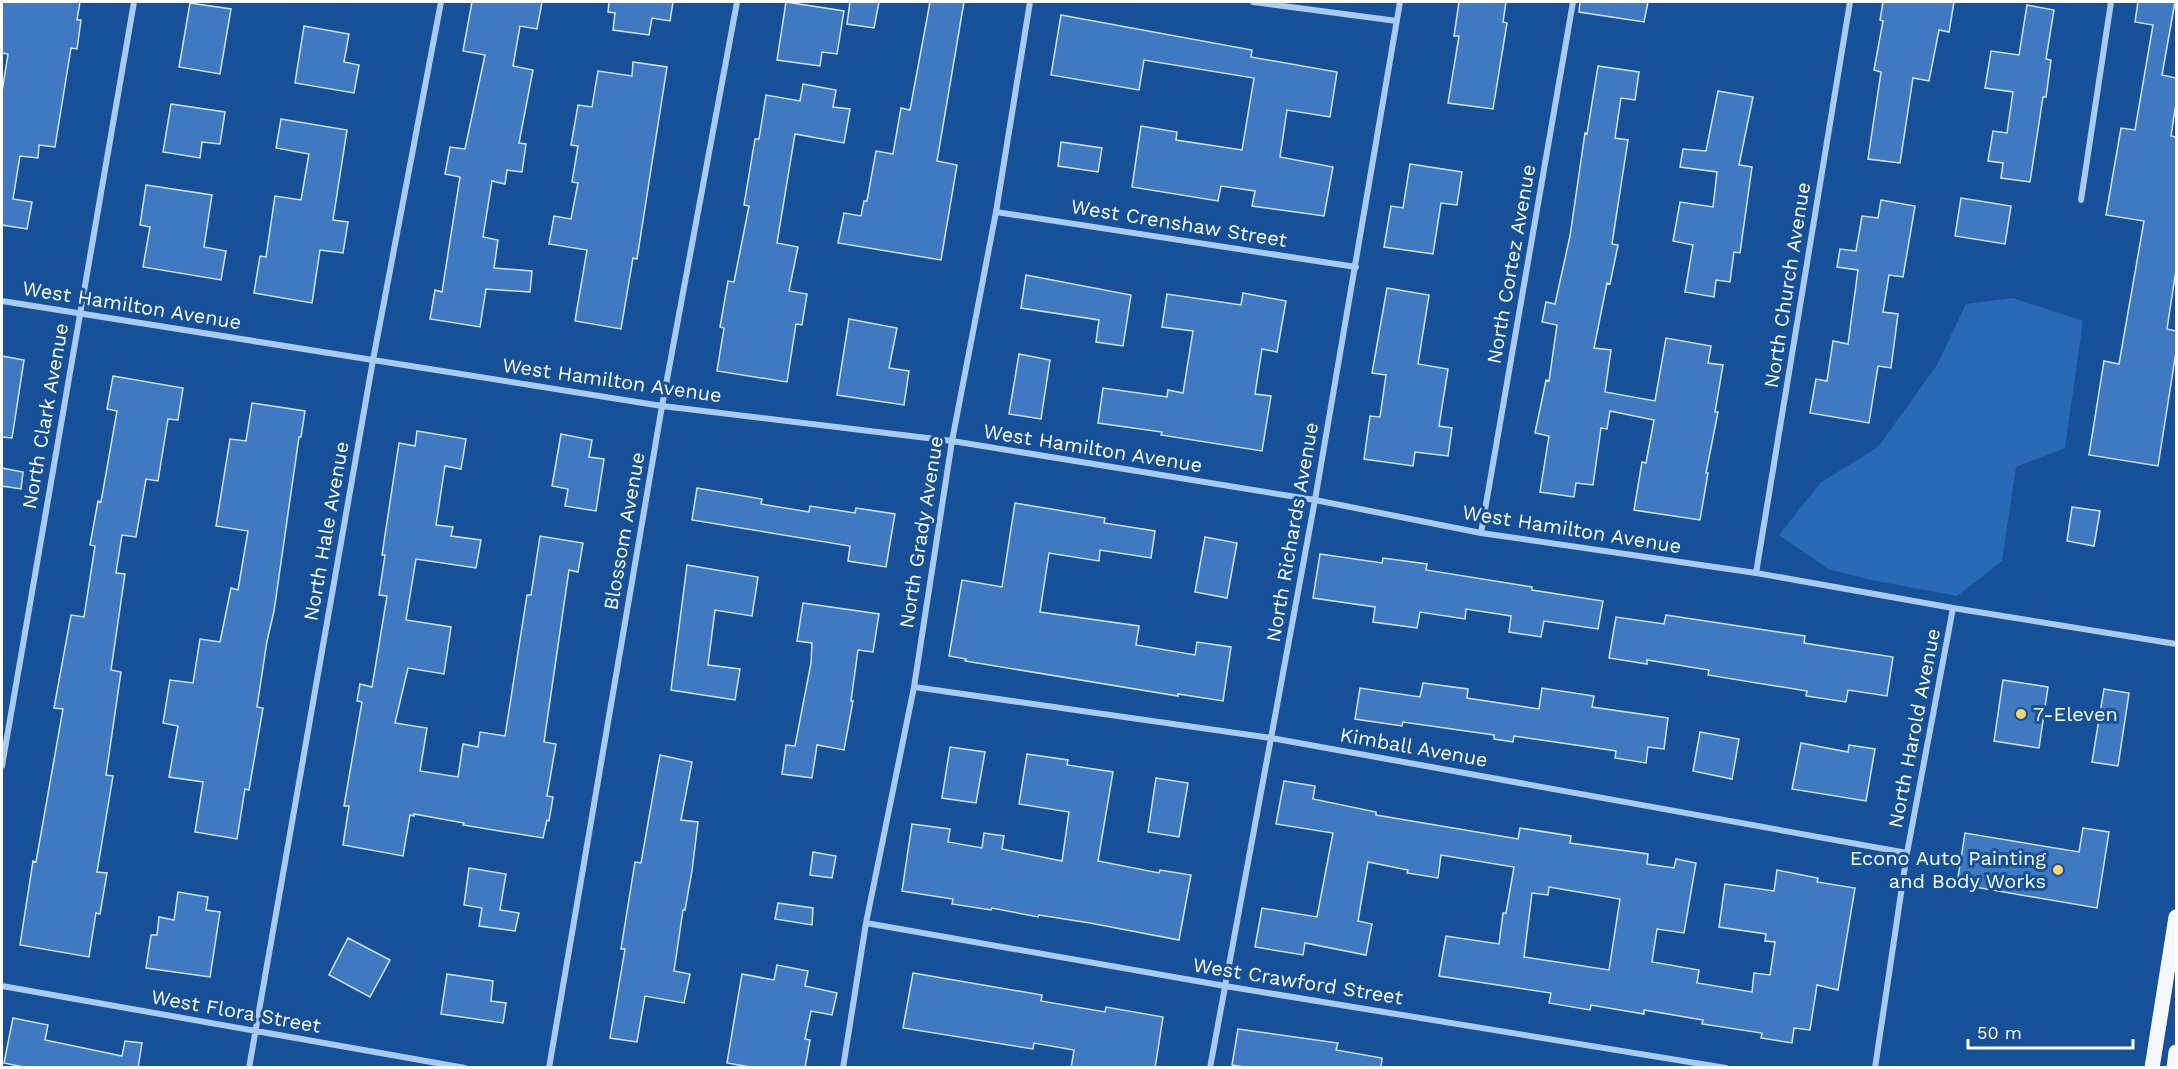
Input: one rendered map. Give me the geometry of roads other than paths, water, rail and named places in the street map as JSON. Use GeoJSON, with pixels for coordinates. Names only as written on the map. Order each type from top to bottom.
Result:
{"type":"FeatureCollection","features":[{"type":"Feature","properties":{"kind":"main road"},"geometry":{"type":"LineString","coordinates":[[2152,1068],[2172,974],[2176,917]]}},
{"type":"Feature","properties":{"kind":"main road"},"geometry":{"type":"LineString","coordinates":[[2174,1068],[2176,1052]]}},
{"type":"Feature","properties":{"kind":"street","name":"North Clark Avenue"},"geometry":{"type":"LineString","coordinates":[[2,766],[134,2]]}},
{"type":"Feature","properties":{"kind":"street","name":"North Hale Avenue"},"geometry":{"type":"LineString","coordinates":[[249,1068],[373,360],[441,2]]}},
{"type":"Feature","properties":{"kind":"street","name":"Blossom Avenue"},"geometry":{"type":"LineString","coordinates":[[549,1068],[662,406],[737,2]]}},
{"type":"Feature","properties":{"kind":"street","name":"North Grady Avenue"},"geometry":{"type":"LineString","coordinates":[[843,1068],[866,923],[914,687],[952,441],[996,212],[1030,2]]}},
{"type":"Feature","properties":{"kind":"street"},"geometry":{"type":"LineString","coordinates":[[1253,2],[1397,21]]}},
{"type":"Feature","properties":{"kind":"street","name":"North Richards Avenue"},"geometry":{"type":"LineString","coordinates":[[1210,1068],[1315,500],[1400,2]]}},
{"type":"Feature","properties":{"kind":"street","name":"North Cortez Avenue"},"geometry":{"type":"LineString","coordinates":[[1481,533],[1573,2]]}},
{"type":"Feature","properties":{"kind":"street","name":"North Church Avenue"},"geometry":{"type":"LineString","coordinates":[[1756,573],[1850,2]]}},
{"type":"Feature","properties":{"kind":"street"},"geometry":{"type":"LineString","coordinates":[[2081,200],[2111,2]]}},
{"type":"Feature","properties":{"kind":"street","name":"West Crenshaw Street"},"geometry":{"type":"LineString","coordinates":[[996,212],[1356,267]]}},
{"type":"Feature","properties":{"kind":"street","name":"West Hamilton Avenue"},"geometry":{"type":"LineString","coordinates":[[2,301],[662,406],[952,441],[1315,500],[1481,533],[1756,573],[2176,644]]}},
{"type":"Feature","properties":{"kind":"street","name":"North Harold Avenue"},"geometry":{"type":"LineString","coordinates":[[1875,1068],[1906,853],[1953,608]]}},
{"type":"Feature","properties":{"kind":"street","name":"Kimball Avenue"},"geometry":{"type":"LineString","coordinates":[[914,687],[1271,738],[1906,853]]}},
{"type":"Feature","properties":{"kind":"street","name":"West Crawford Street"},"geometry":{"type":"LineString","coordinates":[[866,923],[1225,986],[1726,1068]]}},
{"type":"Feature","properties":{"kind":"street","name":"West Flora Street"},"geometry":{"type":"LineString","coordinates":[[2,986],[465,1068]]}},
{"type":"Feature","properties":{"kind":"place","name":"7-Eleven"},"geometry":{"type":"Point","coordinates":[2021,714]}},
{"type":"Feature","properties":{"kind":"place","name":"Econo Auto Painting and Body Works"},"geometry":{"type":"Point","coordinates":[2058,870]}}]}
